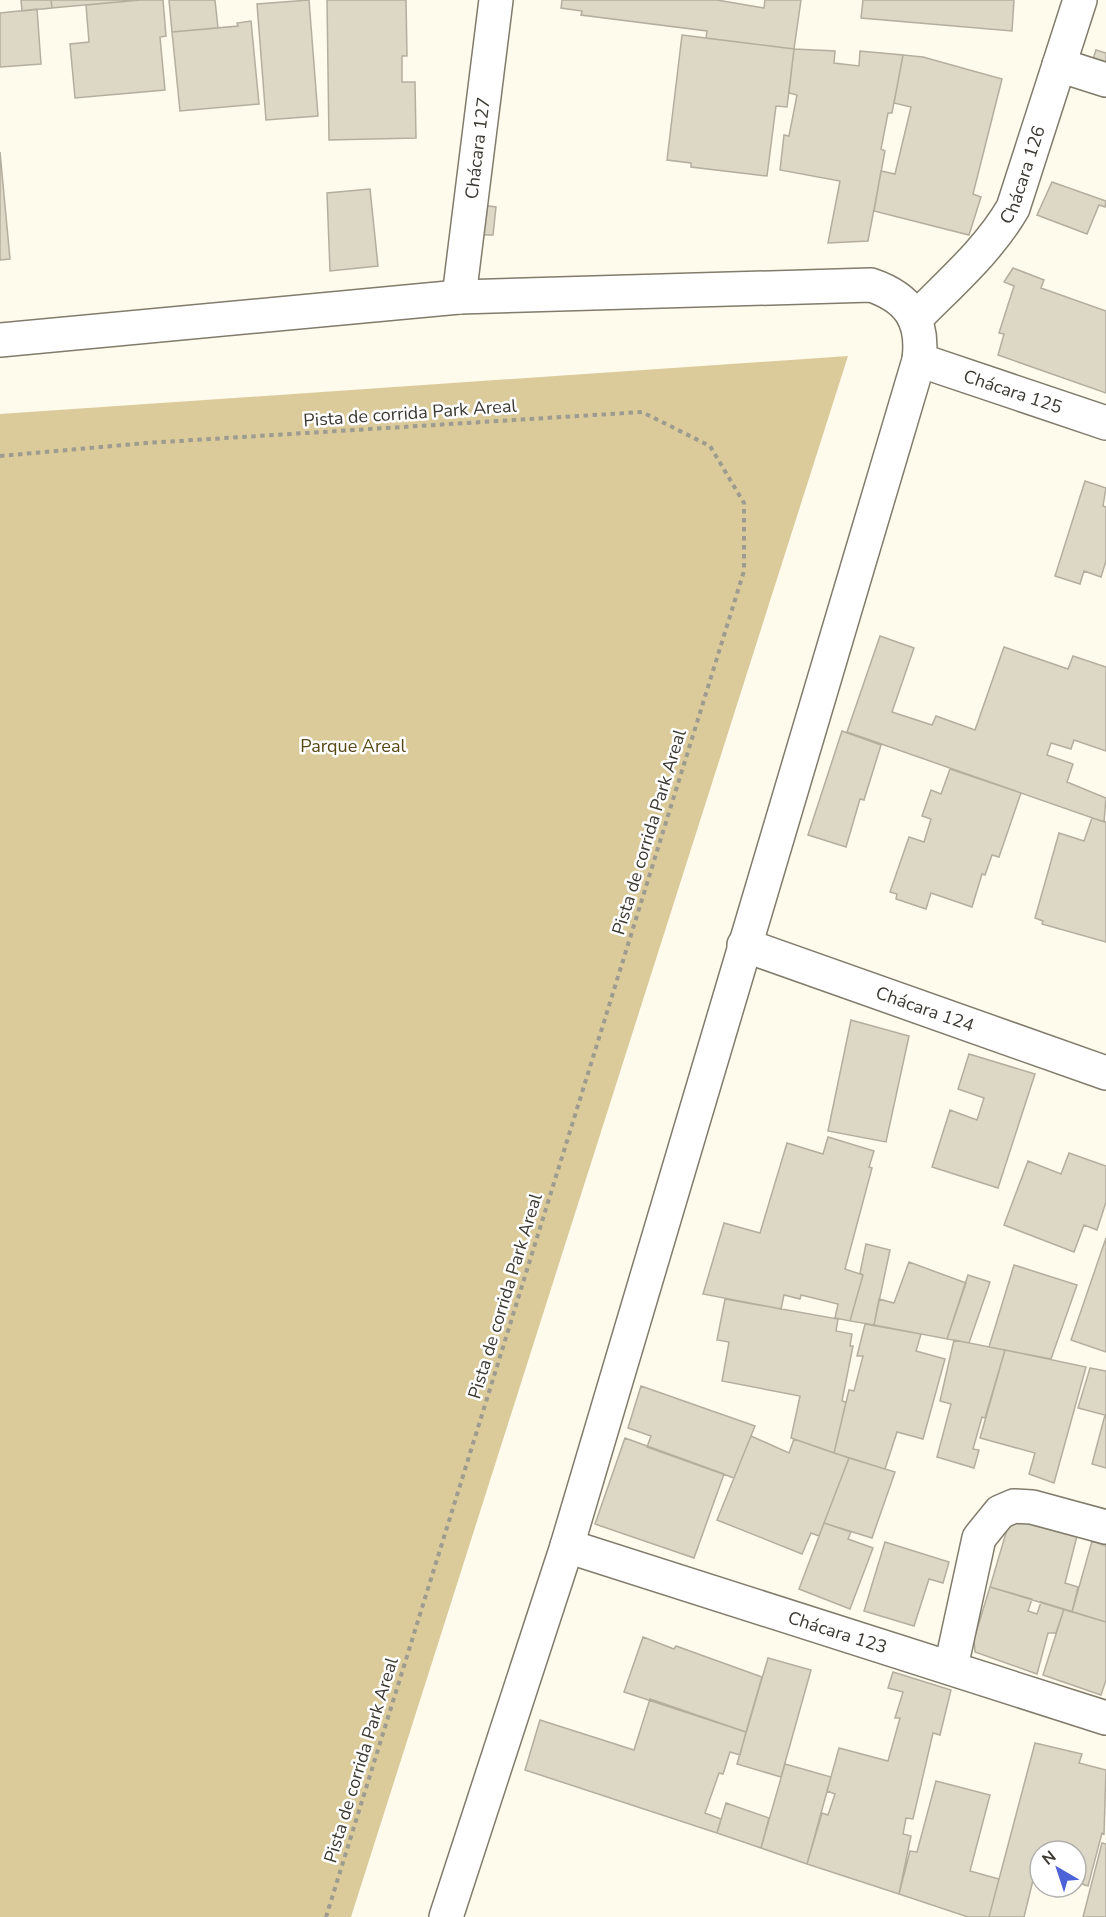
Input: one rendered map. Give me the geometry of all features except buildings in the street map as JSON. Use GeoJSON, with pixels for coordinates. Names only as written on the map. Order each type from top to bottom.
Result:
{"type":"FeatureCollection","features":[{"type":"Feature","properties":{"kind":"street","name":"Chácara 127"},"geometry":{"type":"LineString","coordinates":[[459,297],[496,0]]}},
{"type":"Feature","properties":{"kind":"street","name":"Chácara 126"},"geometry":{"type":"LineString","coordinates":[[915,319],[986,247],[1000,230],[1013,208],[1080,0]]}},
{"type":"Feature","properties":{"kind":"street"},"geometry":{"type":"LineString","coordinates":[[1059,65],[1106,80]]}},
{"type":"Feature","properties":{"kind":"street"},"geometry":{"type":"LineString","coordinates":[[0,340],[459,297],[871,285],[890,292],[906,304],[915,319],[922,339],[919,360],[567,1546],[446,1917]]}},
{"type":"Feature","properties":{"kind":"street","name":"Chácara 125"},"geometry":{"type":"LineString","coordinates":[[919,360],[1106,423]]}},
{"type":"Feature","properties":{"kind":"street","name":"Chácara 124"},"geometry":{"type":"LineString","coordinates":[[744,945],[1106,1072]]}},
{"type":"Feature","properties":{"kind":"street"},"geometry":{"type":"LineString","coordinates":[[951,1667],[979,1538],[1000,1512],[1014,1506],[1032,1507],[1106,1527]]}},
{"type":"Feature","properties":{"kind":"street","name":"Chácara 123"},"geometry":{"type":"LineString","coordinates":[[567,1546],[1106,1718]]}},
{"type":"Feature","properties":{"kind":"path","name":"Pista de corrida Park Areal"},"geometry":{"type":"LineString","coordinates":[[0,456],[146,443],[642,412],[710,446],[744,503],[744,571],[326,1917]]}},
{"type":"Feature","properties":{"kind":"green space","name":"Parque Areal"},"geometry":{"type":"Polygon","coordinates":[[[848,356],[351,1917],[0,1917],[0,414],[848,356]]]}}]}
